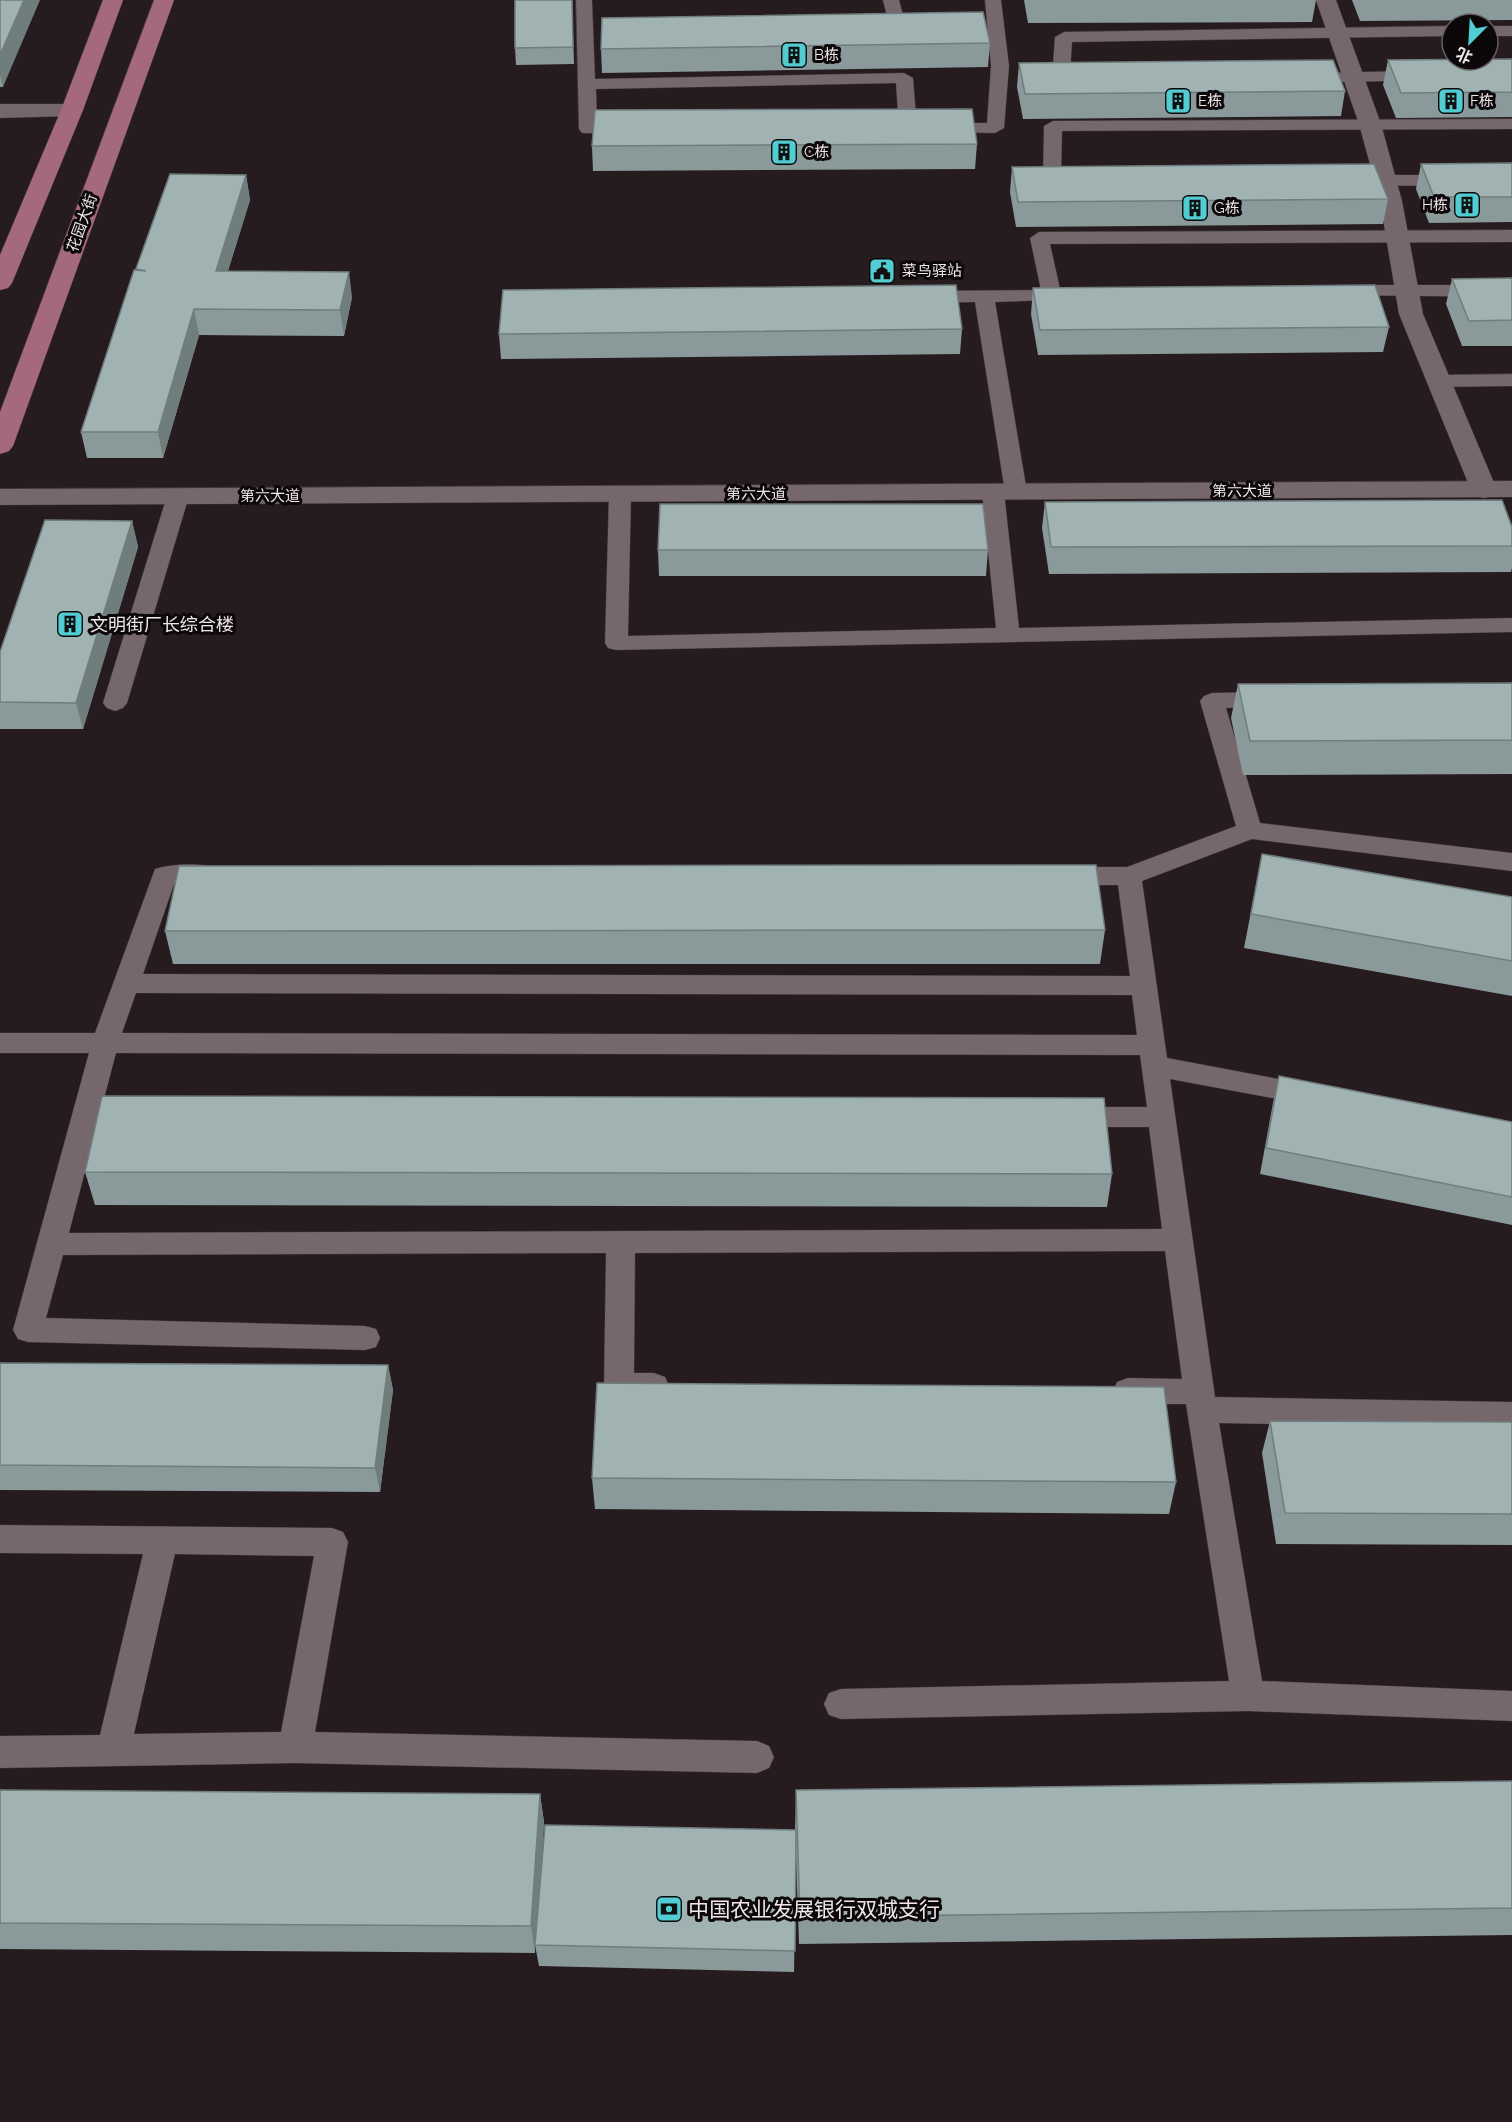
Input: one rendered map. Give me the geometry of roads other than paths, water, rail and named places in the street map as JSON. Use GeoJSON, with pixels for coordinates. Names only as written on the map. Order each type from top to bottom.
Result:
{"type":"FeatureCollection","features":[{"type":"Feature","properties":{"kind":"main road"},"geometry":{"type":"LineString","coordinates":[[0,283],[72,110],[113,0]]}},
{"type":"Feature","properties":{"kind":"main road","name":"花园大街"},"geometry":{"type":"LineString","coordinates":[[0,446],[164,0]]}},
{"type":"Feature","properties":{"kind":"street"},"geometry":{"type":"LineString","coordinates":[[1326,0],[1370,124],[1397,236],[1411,314],[1439,381],[1498,495]]}},
{"type":"Feature","properties":{"kind":"street"},"geometry":{"type":"LineString","coordinates":[[0,111],[72,110]]}},
{"type":"Feature","properties":{"kind":"street","name":"第六大道"},"geometry":{"type":"LineString","coordinates":[[0,497],[1005,492],[1498,495]]}},
{"type":"Feature","properties":{"kind":"lane"},"geometry":{"type":"LineString","coordinates":[[584,0],[591,34],[586,84],[588,129],[647,129]]}},
{"type":"Feature","properties":{"kind":"lane"},"geometry":{"type":"LineString","coordinates":[[891,0],[893,31],[920,31]]}},
{"type":"Feature","properties":{"kind":"lane"},"geometry":{"type":"LineString","coordinates":[[885,128],[995,128],[1000,66],[993,0]]}},
{"type":"Feature","properties":{"kind":"lane"},"geometry":{"type":"LineString","coordinates":[[974,30],[996,30]]}},
{"type":"Feature","properties":{"kind":"lane"},"geometry":{"type":"LineString","coordinates":[[1096,78],[1061,78],[1064,37],[1440,31]]}},
{"type":"Feature","properties":{"kind":"lane"},"geometry":{"type":"LineString","coordinates":[[1283,78],[1444,76]]}},
{"type":"Feature","properties":{"kind":"lane"},"geometry":{"type":"LineString","coordinates":[[586,84],[903,78],[908,128]]}},
{"type":"Feature","properties":{"kind":"lane"},"geometry":{"type":"LineString","coordinates":[[1100,180],[1052,180],[1053,126],[1512,124]]}},
{"type":"Feature","properties":{"kind":"lane"},"geometry":{"type":"LineString","coordinates":[[1338,181],[1512,181]]}},
{"type":"Feature","properties":{"kind":"lane"},"geometry":{"type":"LineString","coordinates":[[1052,295],[1039,238],[1512,236]]}},
{"type":"Feature","properties":{"kind":"lane"},"geometry":{"type":"LineString","coordinates":[[1324,292],[1512,291]]}},
{"type":"Feature","properties":{"kind":"lane"},"geometry":{"type":"LineString","coordinates":[[900,297],[1087,295]]}},
{"type":"Feature","properties":{"kind":"lane"},"geometry":{"type":"LineString","coordinates":[[984,296],[1005,492],[1008,634]]}},
{"type":"Feature","properties":{"kind":"lane"},"geometry":{"type":"LineString","coordinates":[[1439,381],[1512,380]]}},
{"type":"Feature","properties":{"kind":"lane"},"geometry":{"type":"LineString","coordinates":[[620,494],[616,643],[1512,625]]}},
{"type":"Feature","properties":{"kind":"lane"},"geometry":{"type":"LineString","coordinates":[[115,703],[178,496]]}},
{"type":"Feature","properties":{"kind":"lane"},"geometry":{"type":"LineString","coordinates":[[1250,830],[1212,700],[1293,700]]}},
{"type":"Feature","properties":{"kind":"lane"},"geometry":{"type":"LineString","coordinates":[[1034,876],[1129,876],[1250,830],[1512,862]]}},
{"type":"Feature","properties":{"kind":"lane"},"geometry":{"type":"LineString","coordinates":[[236,875],[164,875],[105,1044],[98,1116],[51,1244],[28,1330],[365,1338]]}},
{"type":"Feature","properties":{"kind":"lane"},"geometry":{"type":"LineString","coordinates":[[1129,876],[1201,1401],[1248,1696]]}},
{"type":"Feature","properties":{"kind":"lane"},"geometry":{"type":"LineString","coordinates":[[126,983],[1144,986]]}},
{"type":"Feature","properties":{"kind":"lane"},"geometry":{"type":"LineString","coordinates":[[0,1043],[1154,1055],[1340,1100]]}},
{"type":"Feature","properties":{"kind":"lane"},"geometry":{"type":"LineString","coordinates":[[1043,1117],[1162,1117]]}},
{"type":"Feature","properties":{"kind":"lane"},"geometry":{"type":"LineString","coordinates":[[51,1244],[1179,1240]]}},
{"type":"Feature","properties":{"kind":"lane"},"geometry":{"type":"LineString","coordinates":[[621,1242],[619,1385],[678,1386]]}},
{"type":"Feature","properties":{"kind":"lane"},"geometry":{"type":"LineString","coordinates":[[1105,1391],[1201,1401],[1512,1415]]}},
{"type":"Feature","properties":{"kind":"lane"},"geometry":{"type":"LineString","coordinates":[[0,1539],[332,1542],[295,1747]]}},
{"type":"Feature","properties":{"kind":"lane"},"geometry":{"type":"LineString","coordinates":[[113,1750],[162,1541]]}},
{"type":"Feature","properties":{"kind":"lane"},"geometry":{"type":"LineString","coordinates":[[842,1704],[1248,1696],[1512,1706]]}},
{"type":"Feature","properties":{"kind":"lane"},"geometry":{"type":"LineString","coordinates":[[0,1752],[295,1747],[757,1757]]}},
{"type":"Feature","properties":{"kind":"place","name":"B栋"},"geometry":{"type":"Point","coordinates":[794,55]}},
{"type":"Feature","properties":{"kind":"place","name":"E栋"},"geometry":{"type":"Point","coordinates":[1178,101]}},
{"type":"Feature","properties":{"kind":"place","name":"F栋"},"geometry":{"type":"Point","coordinates":[1451,101]}},
{"type":"Feature","properties":{"kind":"place","name":"C栋"},"geometry":{"type":"Point","coordinates":[784,152]}},
{"type":"Feature","properties":{"kind":"place","name":"H栋"},"geometry":{"type":"Point","coordinates":[1467,205]}},
{"type":"Feature","properties":{"kind":"place","name":"G栋"},"geometry":{"type":"Point","coordinates":[1195,208]}},
{"type":"Feature","properties":{"kind":"place","name":"菜鸟驿站"},"geometry":{"type":"Point","coordinates":[882,271]}},
{"type":"Feature","properties":{"kind":"place","name":"文明街厂长综合楼"},"geometry":{"type":"Point","coordinates":[70,624]}},
{"type":"Feature","properties":{"kind":"place","name":"中国农业发展银行双城支行"},"geometry":{"type":"Point","coordinates":[669,1909]}}]}
